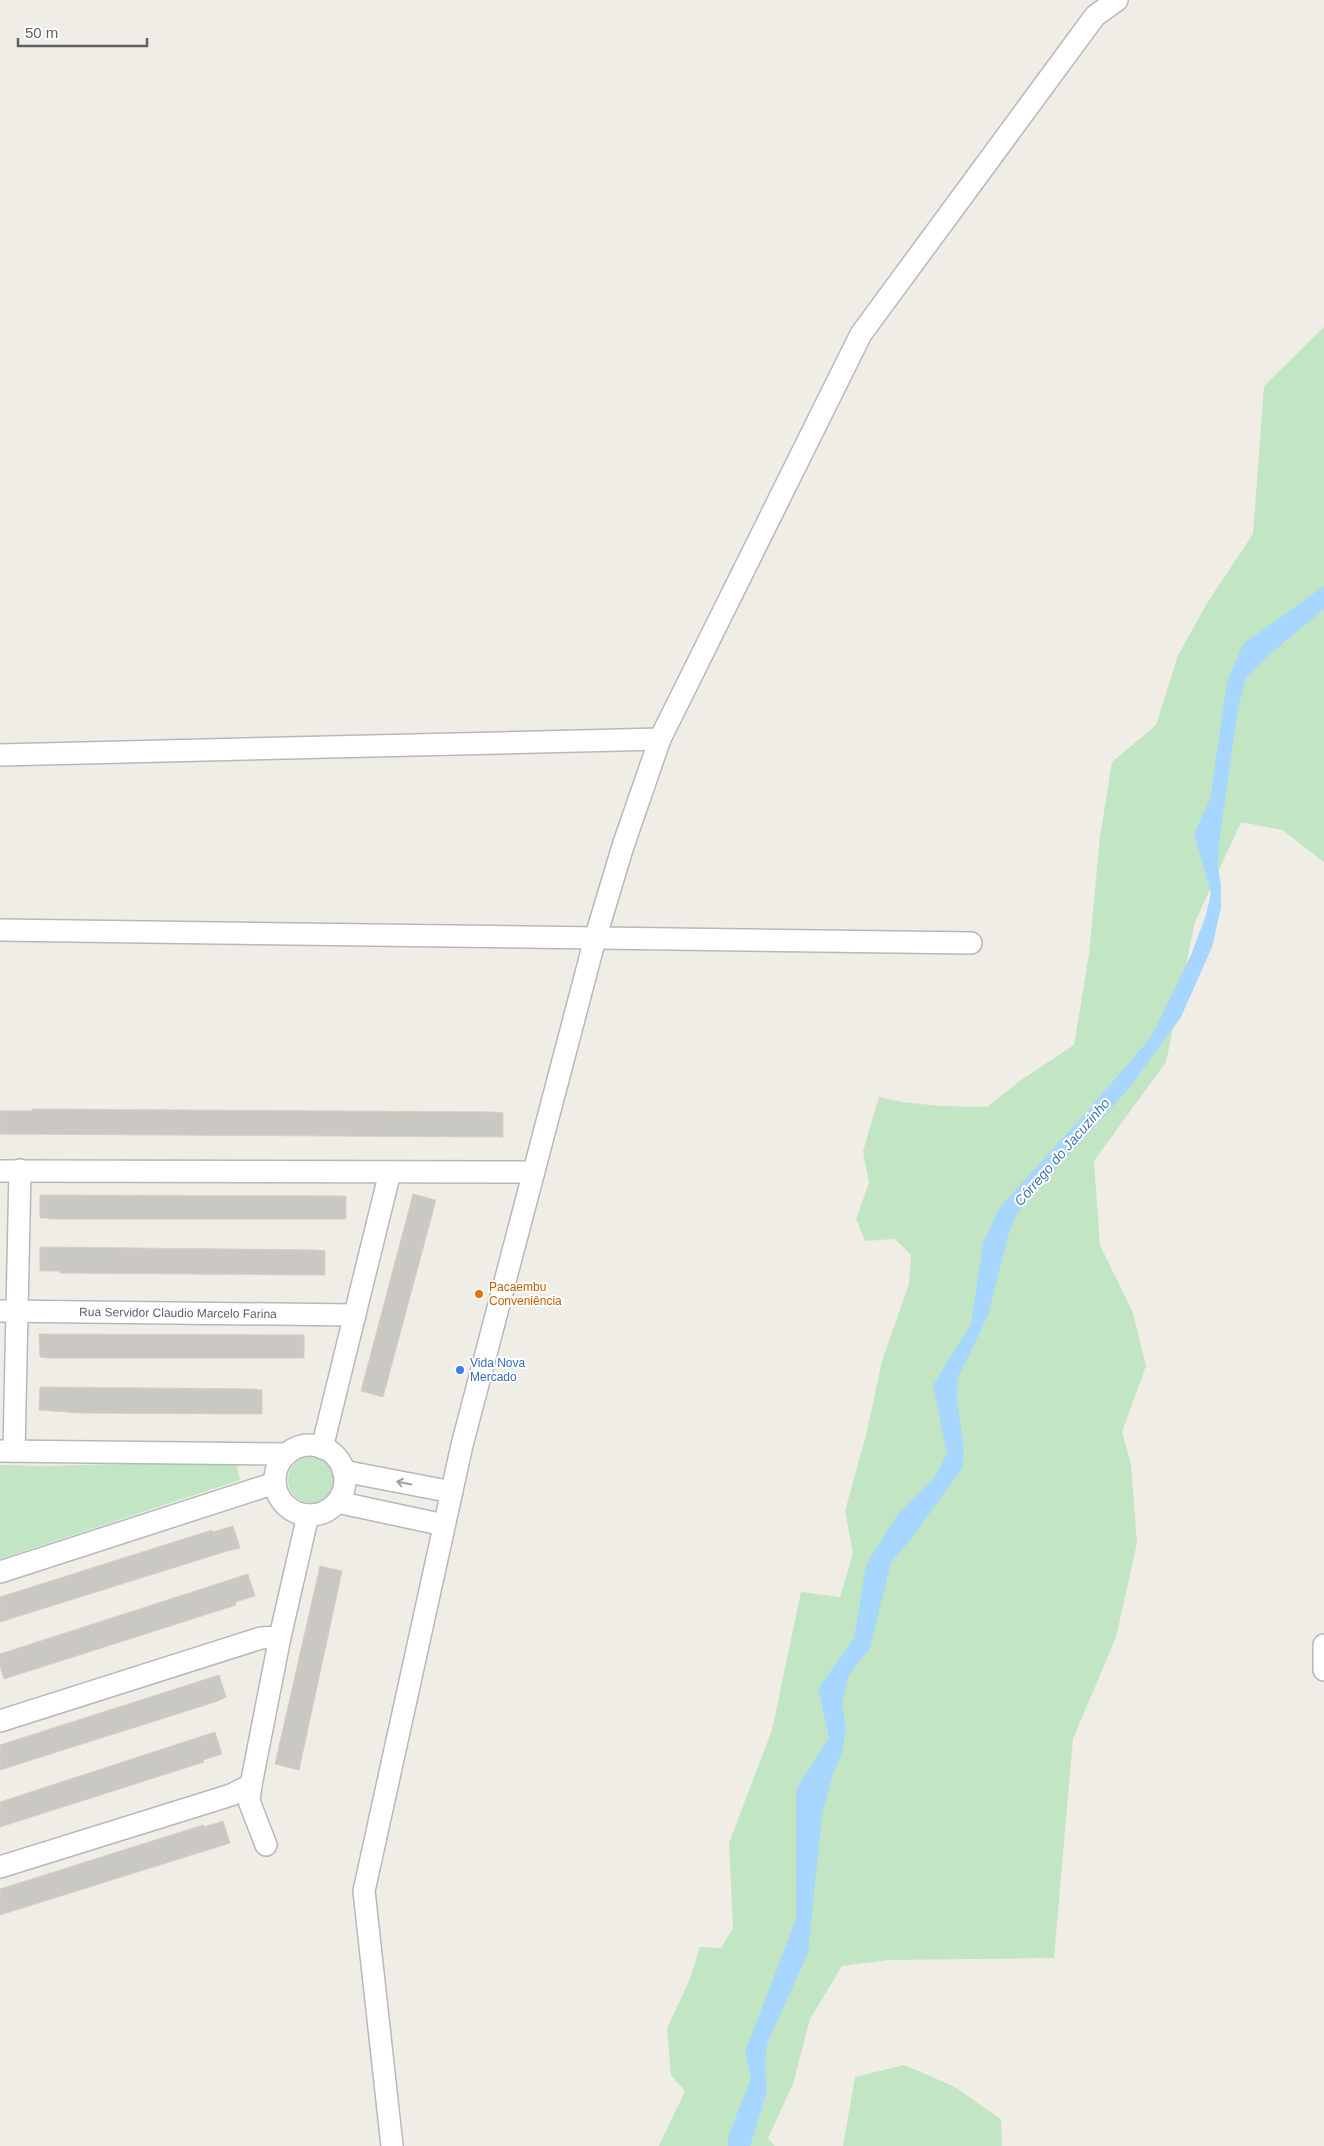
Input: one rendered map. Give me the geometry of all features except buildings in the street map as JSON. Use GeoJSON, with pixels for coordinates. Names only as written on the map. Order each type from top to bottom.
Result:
{"type":"FeatureCollection","features":[{"type":"Feature","properties":{"kind":"street"},"geometry":{"type":"LineString","coordinates":[[392,2146],[364,1891],[452,1492],[533,1172],[595,939],[623,846],[660,739],[861,334],[1095,16],[1117,0]]}},
{"type":"Feature","properties":{"kind":"street"},"geometry":{"type":"LineString","coordinates":[[0,755],[660,739]]}},
{"type":"Feature","properties":{"kind":"street"},"geometry":{"type":"LineString","coordinates":[[0,930],[971,943]]}},
{"type":"Feature","properties":{"kind":"street"},"geometry":{"type":"LineString","coordinates":[[287,1454],[7,1451],[10,1170],[533,1172]]}},
{"type":"Feature","properties":{"kind":"street"},"geometry":{"type":"LineString","coordinates":[[322,1448],[390,1172]]}},
{"type":"Feature","properties":{"kind":"street","name":"Rua Servidor Claudio Marcelo Farina"},"geometry":{"type":"LineString","coordinates":[[8,1311],[355,1315]]}},
{"type":"Feature","properties":{"kind":"street"},"geometry":{"type":"LineString","coordinates":[[311,1445],[322,1448],[339,1461],[343,1471],[343,1487],[337,1502],[329,1510],[319,1514],[297,1513],[280,1500],[275,1482],[277,1468],[287,1454],[300,1447],[311,1445]]}},
{"type":"Feature","properties":{"kind":"street"},"geometry":{"type":"LineString","coordinates":[[343,1471],[452,1492]]}},
{"type":"Feature","properties":{"kind":"street"},"geometry":{"type":"LineString","coordinates":[[0,1572],[275,1482]]}},
{"type":"Feature","properties":{"kind":"street"},"geometry":{"type":"LineString","coordinates":[[337,1502],[444,1525]]}},
{"type":"Feature","properties":{"kind":"street"},"geometry":{"type":"LineString","coordinates":[[266,1845],[249,1801],[251,1785],[280,1637],[308,1515]]}},
{"type":"Feature","properties":{"kind":"street"},"geometry":{"type":"LineString","coordinates":[[0,1721],[260,1638],[280,1637]]}},
{"type":"Feature","properties":{"kind":"street"},"geometry":{"type":"LineString","coordinates":[[1324,1644],[1324,1670]]}},
{"type":"Feature","properties":{"kind":"street"},"geometry":{"type":"LineString","coordinates":[[0,1867],[231,1795],[251,1785]]}},
{"type":"Feature","properties":{"kind":"green space"},"geometry":{"type":"Polygon","coordinates":[[[1324,327],[1324,862],[1282,830],[1241,822],[1195,922],[1166,1062],[1094,1161],[1100,1245],[1133,1313],[1146,1366],[1122,1432],[1131,1464],[1137,1543],[1116,1637],[1073,1739],[1054,1958],[888,1960],[842,1966],[810,2019],[793,2084],[768,2138],[775,2146],[659,2146],[685,2091],[671,2075],[667,2028],[690,1979],[700,1947],[721,1948],[733,1928],[729,1843],[772,1730],[801,1592],[840,1597],[853,1553],[845,1511],[866,1435],[882,1361],[909,1284],[911,1255],[895,1239],[865,1241],[856,1219],[869,1183],[863,1151],[879,1097],[902,1102],[941,1106],[987,1107],[1021,1080],[1074,1045],[1089,954],[1100,837],[1112,762],[1156,725],[1178,655],[1209,600],[1253,534],[1264,386],[1324,327]]]}},
{"type":"Feature","properties":{"kind":"green space"},"geometry":{"type":"Polygon","coordinates":[[[311,1457],[324,1461],[330,1467],[334,1480],[330,1493],[324,1499],[311,1503],[298,1499],[292,1493],[288,1480],[292,1467],[298,1461],[311,1457]]]}},
{"type":"Feature","properties":{"kind":"green space"},"geometry":{"type":"Polygon","coordinates":[[[236,1461],[240,1480],[0,1559],[0,1465],[46,1466],[236,1461]]]}},
{"type":"Feature","properties":{"kind":"green space"},"geometry":{"type":"Polygon","coordinates":[[[904,2065],[953,2086],[1001,2119],[1002,2146],[843,2146],[855,2077],[904,2065]]]}},
{"type":"Feature","properties":{"kind":"water","name":"Córrego do Jacuzinho"},"geometry":{"type":"Polygon","coordinates":[[[1324,586],[1324,609],[1269,655],[1246,678],[1238,708],[1219,843],[1218,866],[1221,908],[1212,947],[1181,1017],[1130,1087],[1017,1213],[1009,1233],[988,1315],[958,1378],[957,1399],[964,1452],[962,1468],[912,1538],[891,1562],[870,1648],[849,1675],[842,1703],[846,1729],[843,1750],[833,1774],[822,1815],[808,1953],[767,2044],[765,2065],[767,2092],[750,2146],[728,2146],[728,2137],[751,2078],[745,2052],[796,1919],[796,1790],[829,1737],[818,1689],[854,1638],[866,1565],[897,1515],[934,1478],[947,1454],[933,1385],[971,1324],[983,1243],[1000,1207],[1090,1108],[1151,1037],[1191,955],[1206,915],[1211,893],[1194,834],[1210,799],[1227,682],[1243,644],[1324,586]]]}},
{"type":"Feature","properties":{"kind":"place","name":"Pacaembu Conveniência"},"geometry":{"type":"Point","coordinates":[479,1294]}},
{"type":"Feature","properties":{"kind":"place","name":"Vida Nova Mercado"},"geometry":{"type":"Point","coordinates":[460,1370]}}]}
